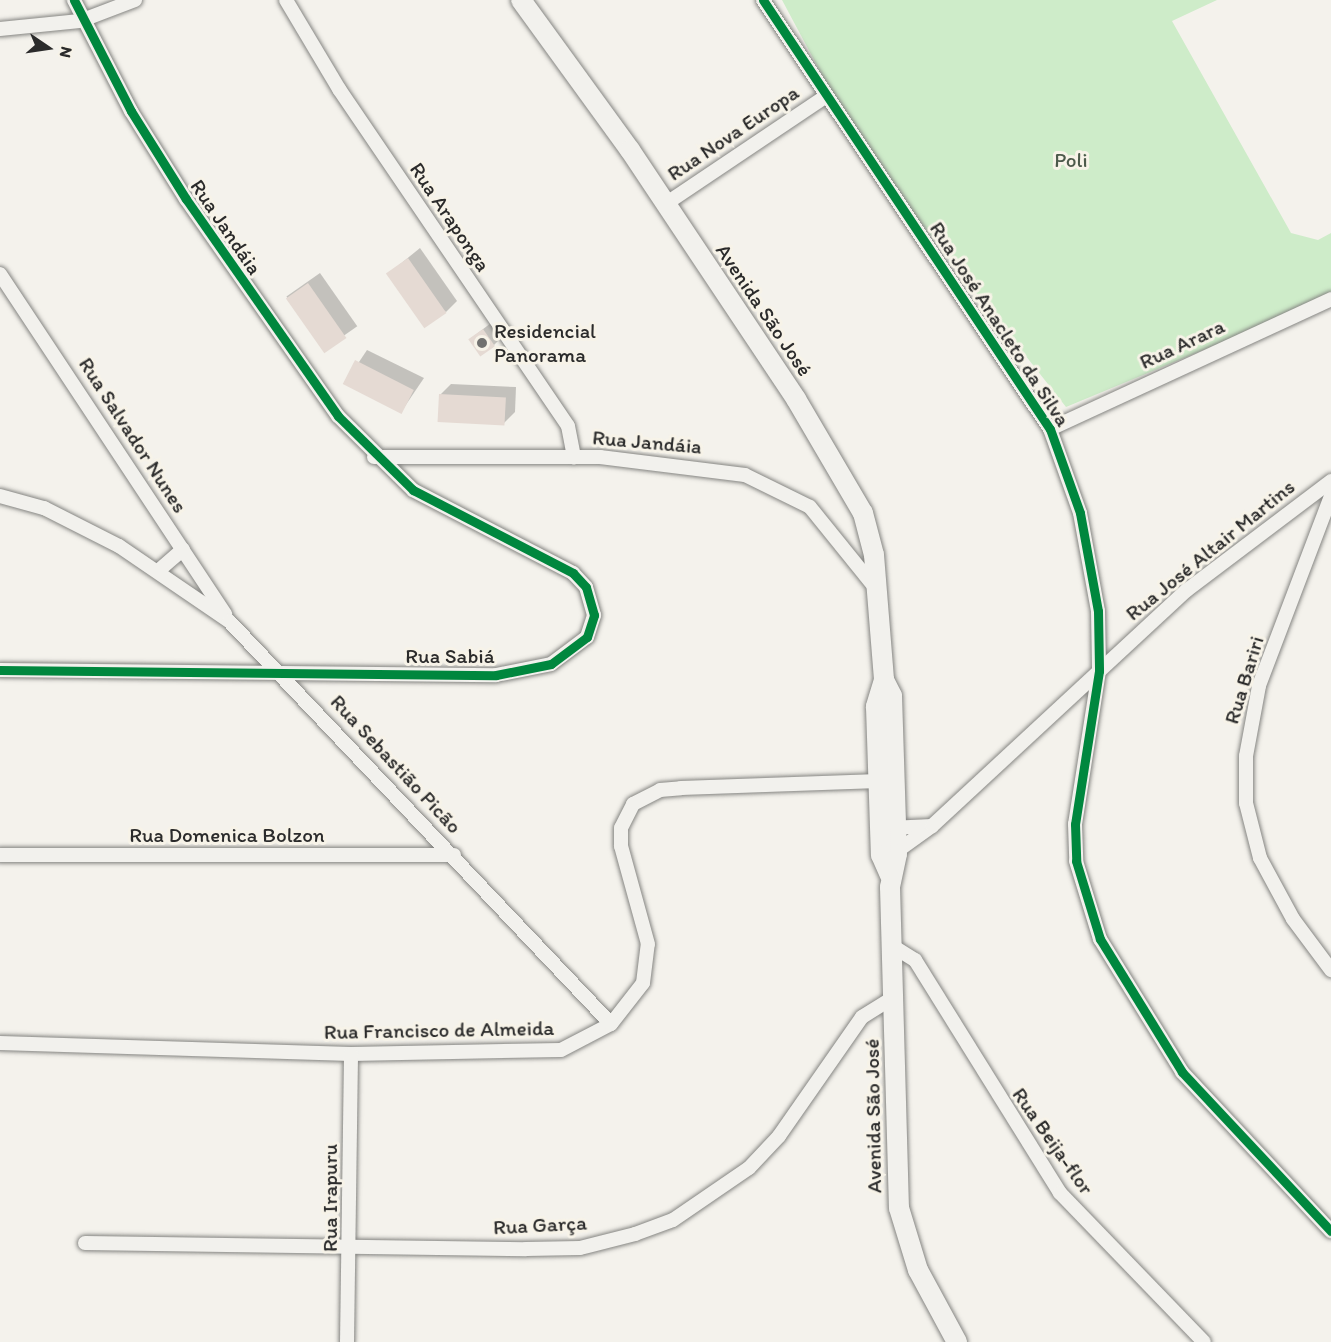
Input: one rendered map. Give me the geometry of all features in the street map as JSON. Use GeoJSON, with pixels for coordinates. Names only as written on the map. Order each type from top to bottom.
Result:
{"type":"FeatureCollection","features":[{"type":"Feature","properties":{"kind":"main road","name":"Avenida São José"},"geometry":{"type":"LineString","coordinates":[[521,0],[664,205],[848,481],[869,532],[877,590],[884,680],[875,696],[886,781],[894,947],[899,1208],[918,1270],[957,1342]]}},
{"type":"Feature","properties":{"kind":"street","name":"Rua Jandáia"},"geometry":{"type":"LineString","coordinates":[[74,0],[80,21],[186,199],[307,375],[374,457],[574,457],[690,465],[772,484],[810,507],[877,590]]}},
{"type":"Feature","properties":{"kind":"street"},"geometry":{"type":"LineString","coordinates":[[0,29],[80,21],[135,0]]}},
{"type":"Feature","properties":{"kind":"street","name":"Rua Araponga"},"geometry":{"type":"LineString","coordinates":[[286,0],[345,99],[568,426],[574,457]]}},
{"type":"Feature","properties":{"kind":"street","name":"Rua José Anacleto da Silva"},"geometry":{"type":"LineString","coordinates":[[763,0],[1050,429],[1080,513],[1098,611],[1099,672],[1075,824],[1076,861],[1100,939],[1182,1072],[1331,1231]]}},
{"type":"Feature","properties":{"kind":"street","name":"Rua Nova Europa"},"geometry":{"type":"LineString","coordinates":[[664,205],[826,96]]}},
{"type":"Feature","properties":{"kind":"street","name":"Rua Salvador Nunes"},"geometry":{"type":"LineString","coordinates":[[0,274],[229,621]]}},
{"type":"Feature","properties":{"kind":"street","name":"Rua Arara"},"geometry":{"type":"LineString","coordinates":[[1050,429],[1331,299]]}},
{"type":"Feature","properties":{"kind":"street","name":"Rua Sabiá"},"geometry":{"type":"LineString","coordinates":[[0,670],[279,671],[496,675],[551,664],[590,632],[591,596],[573,573],[431,502],[374,457]]}},
{"type":"Feature","properties":{"kind":"street","name":"Rua José Altair Martins"},"geometry":{"type":"LineString","coordinates":[[889,854],[932,826],[1196,583],[1331,481]]}},
{"type":"Feature","properties":{"kind":"street","name":"Rua Sebastião Picão"},"geometry":{"type":"LineString","coordinates":[[0,496],[44,508],[158,571],[229,621],[454,855],[611,1024]]}},
{"type":"Feature","properties":{"kind":"street","name":"Rua Bariri"},"geometry":{"type":"LineString","coordinates":[[1331,496],[1259,686],[1246,756],[1246,803],[1260,858],[1293,919],[1331,970]]}},
{"type":"Feature","properties":{"kind":"street"},"geometry":{"type":"LineString","coordinates":[[158,571],[183,549]]}},
{"type":"Feature","properties":{"kind":"street","name":"Rua Francisco de Almeida"},"geometry":{"type":"LineString","coordinates":[[3,1045],[351,1054],[552,1051],[611,1024],[636,998],[646,964],[641,908],[621,846],[621,828],[633,804],[660,790],[886,781]]}},
{"type":"Feature","properties":{"kind":"street"},"geometry":{"type":"LineString","coordinates":[[888,828],[932,826]]}},
{"type":"Feature","properties":{"kind":"street","name":"Rua Domenica Bolzon"},"geometry":{"type":"LineString","coordinates":[[0,855],[454,855]]}},
{"type":"Feature","properties":{"kind":"street","name":"Rua Beija-flor"},"geometry":{"type":"LineString","coordinates":[[894,947],[915,960],[1060,1193],[1204,1342]]}},
{"type":"Feature","properties":{"kind":"street","name":"Rua Garça"},"geometry":{"type":"LineString","coordinates":[[85,1244],[580,1248],[673,1220],[748,1168],[779,1136],[862,1017],[895,996]]}},
{"type":"Feature","properties":{"kind":"street","name":"Rua Irapuru"},"geometry":{"type":"LineString","coordinates":[[347,1342],[352,1246],[351,1054]]}},
{"type":"Feature","properties":{"kind":"green space","name":"Poli"},"geometry":{"type":"Polygon","coordinates":[[[782,0],[1217,0],[1172,21],[1291,233],[1318,240],[1331,233],[1331,297],[1066,407],[859,144],[782,0]]]}},
{"type":"Feature","properties":{"kind":"building"},"geometry":{"type":"Polygon","coordinates":[[[408,258],[446,313],[424,328],[386,273],[408,258]]]}},
{"type":"Feature","properties":{"kind":"building"},"geometry":{"type":"Polygon","coordinates":[[[308,283],[346,338],[324,353],[286,298],[308,283]]]}},
{"type":"Feature","properties":{"kind":"building","name":"Residencial Panorama"},"geometry":{"type":"Polygon","coordinates":[[[483,329],[495,346],[480,357],[468,339],[483,329]]]}},
{"type":"Feature","properties":{"kind":"building"},"geometry":{"type":"Polygon","coordinates":[[[355,360],[414,390],[402,414],[343,384],[355,360]]]}},
{"type":"Feature","properties":{"kind":"building"},"geometry":{"type":"Polygon","coordinates":[[[439,394],[506,398],[504,425],[438,422],[439,394]]]}},
{"type":"Feature","properties":{"kind":"cycle path"},"geometry":{"type":"LineString","coordinates":[[0,670],[496,675],[551,664],[587,637],[594,615],[586,587],[573,573],[413,490],[338,416],[186,199],[131,111],[74,0]]}},
{"type":"Feature","properties":{"kind":"cycle path"},"geometry":{"type":"LineString","coordinates":[[763,0],[1050,429],[1080,513],[1098,611],[1099,671],[1075,824],[1076,861],[1100,939],[1182,1072],[1331,1231]]}},
{"type":"Feature","properties":{"kind":"place","name":"Residencial Panorama"},"geometry":{"type":"Point","coordinates":[482,343]}}]}
